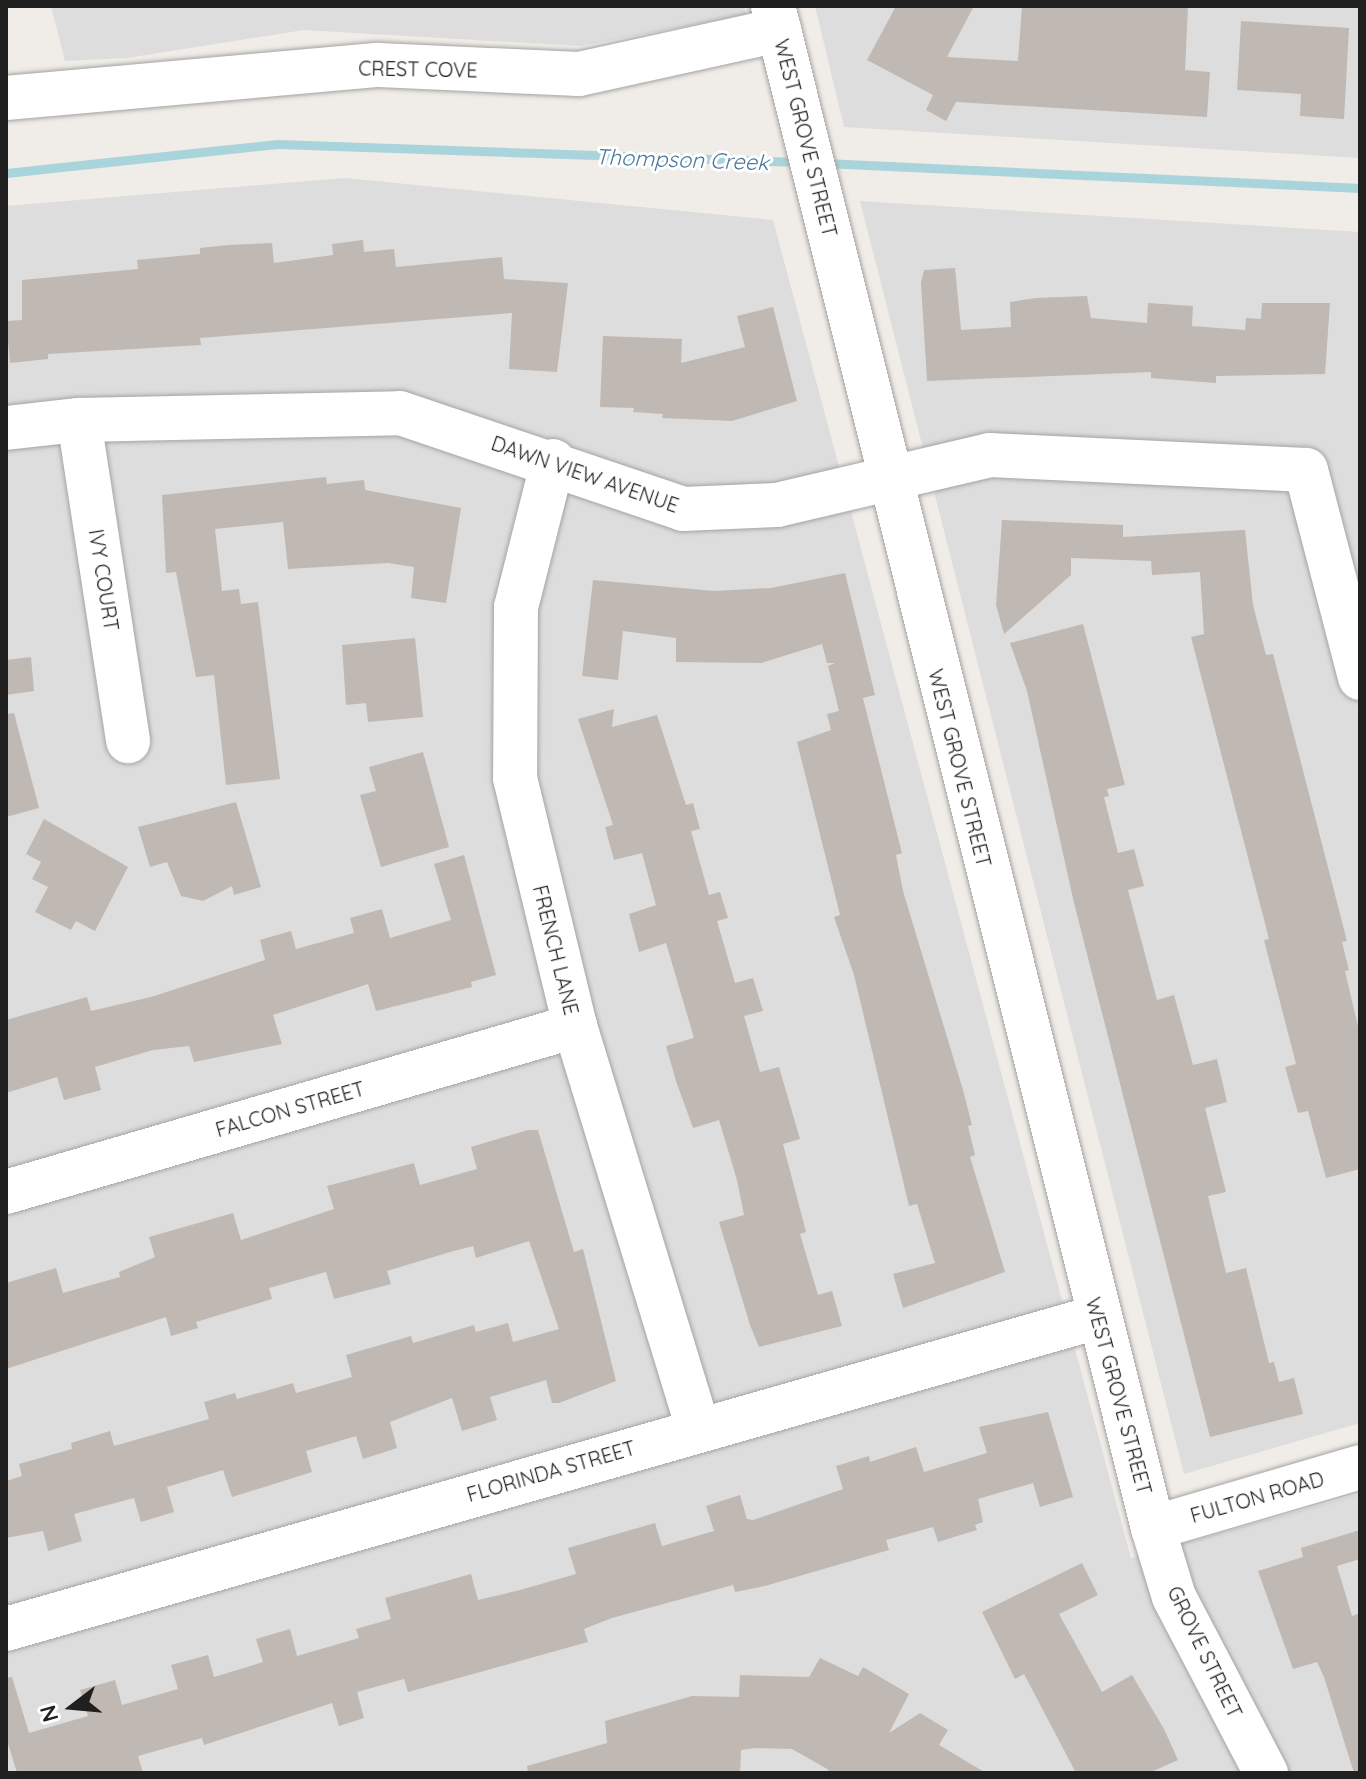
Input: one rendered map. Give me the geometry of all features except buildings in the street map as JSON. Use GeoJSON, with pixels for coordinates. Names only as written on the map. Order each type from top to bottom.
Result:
{"type":"FeatureCollection","features":[{"type":"Feature","properties":{"kind":"street","name":"CREST COVE"},"geometry":{"type":"LineString","coordinates":[[6,98],[379,65],[579,74],[776,18]]}},
{"type":"Feature","properties":{"kind":"street","name":"WEST GROVE STREET"},"geometry":{"type":"LineString","coordinates":[[776,18],[1153,1528]]}},
{"type":"Feature","properties":{"kind":"street","name":"DAWN VIEW AVENUE"},"geometry":{"type":"LineString","coordinates":[[6,428],[79,420],[400,413],[553,461],[683,509],[777,505],[990,455],[1306,470],[1360,678]]}},
{"type":"Feature","properties":{"kind":"street","name":"IVY COURT"},"geometry":{"type":"LineString","coordinates":[[79,420],[128,741]]}},
{"type":"Feature","properties":{"kind":"street","name":"FRENCH LANE"},"geometry":{"type":"LineString","coordinates":[[553,461],[516,607],[515,778],[575,1026],[698,1429]]}},
{"type":"Feature","properties":{"kind":"street","name":"FALCON STREET"},"geometry":{"type":"LineString","coordinates":[[6,1192],[575,1026]]}},
{"type":"Feature","properties":{"kind":"street","name":"FLORINDA STREET"},"geometry":{"type":"LineString","coordinates":[[6,1629],[1098,1317]]}},
{"type":"Feature","properties":{"kind":"street","name":"FULTON ROAD"},"geometry":{"type":"LineString","coordinates":[[1153,1528],[1360,1467]]}},
{"type":"Feature","properties":{"kind":"street","name":"GROVE STREET"},"geometry":{"type":"LineString","coordinates":[[1153,1528],[1174,1597],[1266,1773]]}},
{"type":"Feature","properties":{"kind":"shaded area"},"geometry":{"type":"Polygon","coordinates":[[[51,6],[744,6],[746,15],[581,46],[304,30],[127,58],[65,61],[51,6]]]}},
{"type":"Feature","properties":{"kind":"shaded area"},"geometry":{"type":"Polygon","coordinates":[[[815,6],[1360,6],[1360,158],[844,127],[815,6]]]}},
{"type":"Feature","properties":{"kind":"shaded area"},"geometry":{"type":"Polygon","coordinates":[[[345,178],[773,220],[1131,1558],[1360,1494],[1360,1773],[6,1773],[6,206],[345,178]]]}},
{"type":"Feature","properties":{"kind":"shaded area"},"geometry":{"type":"Polygon","coordinates":[[[860,201],[1360,232],[1360,1423],[1184,1474],[860,201]]]}},
{"type":"Feature","properties":{"kind":"waterway","name":"Thompson Creek"},"geometry":{"type":"LineString","coordinates":[[6,173],[277,144],[801,162]]}},
{"type":"Feature","properties":{"kind":"waterway","name":"Thompson Creek"},"geometry":{"type":"LineString","coordinates":[[824,163],[1360,188]]}}]}
